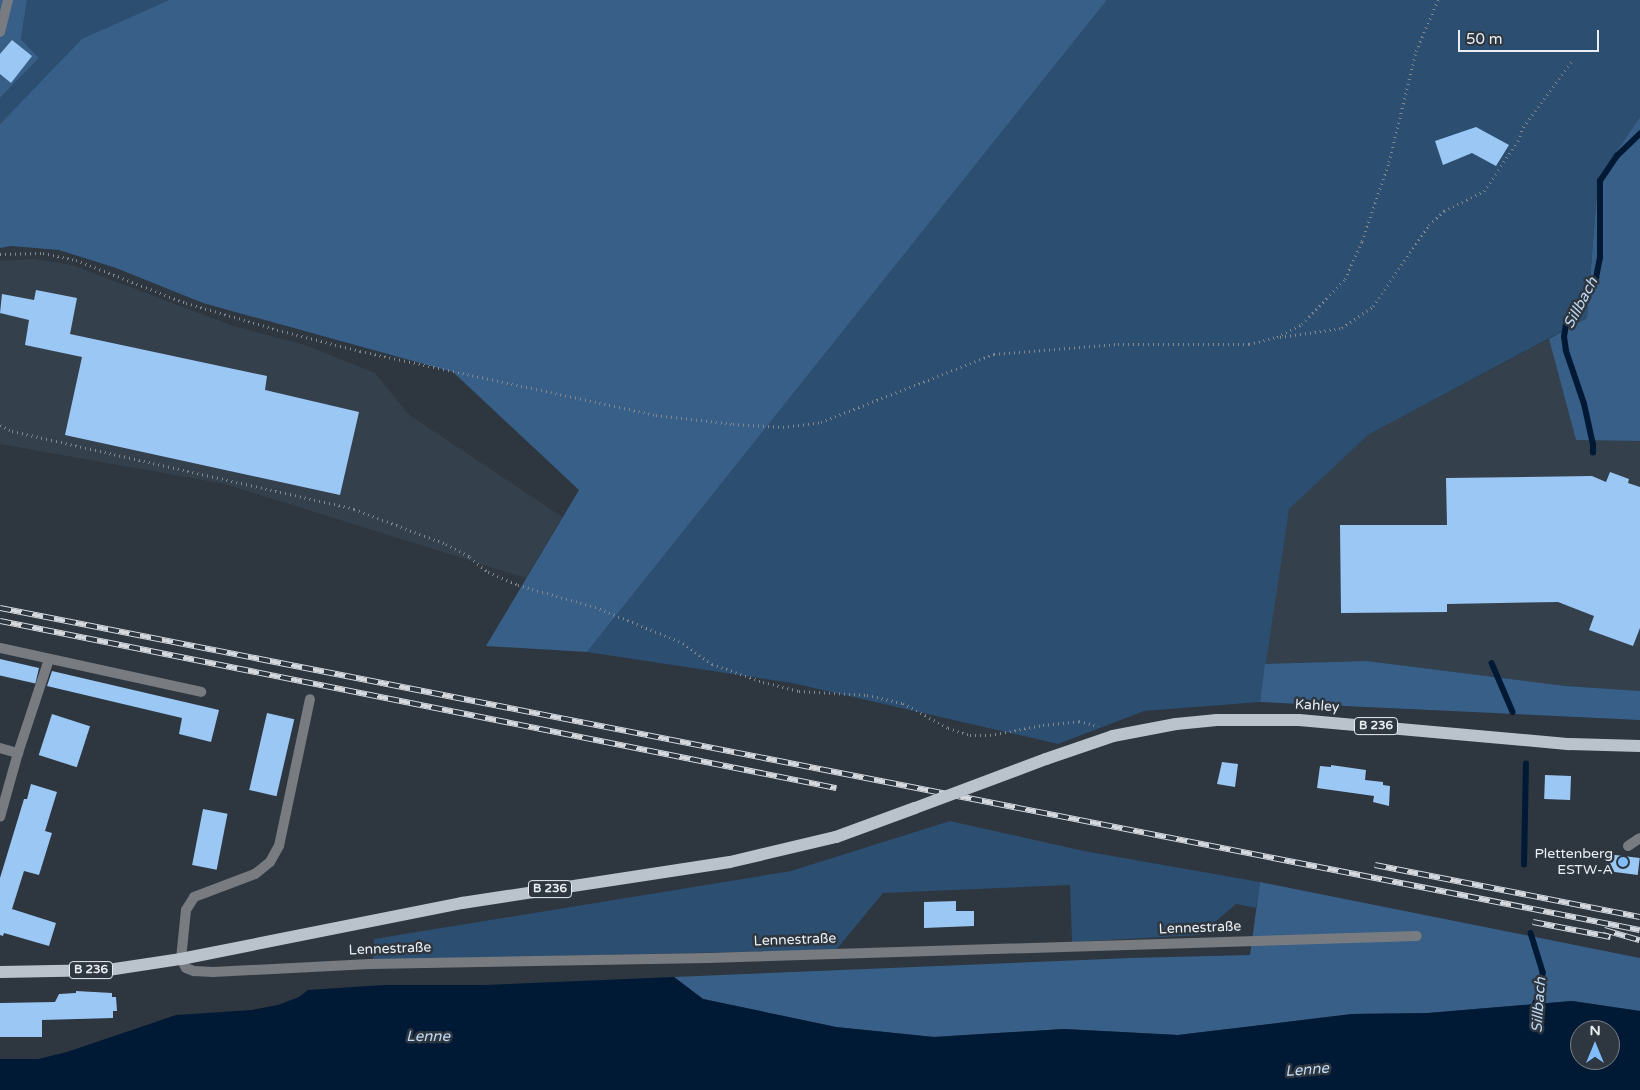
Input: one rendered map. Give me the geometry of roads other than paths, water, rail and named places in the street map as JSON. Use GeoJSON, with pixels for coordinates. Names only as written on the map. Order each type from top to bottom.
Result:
{"type":"FeatureCollection","features":[{"type":"Feature","properties":{"kind":"main road","name":"Kahley"},"geometry":{"type":"LineString","coordinates":[[915,808],[1113,736],[1176,724],[1217,720],[1299,720],[1570,744],[1640,746]]}},
{"type":"Feature","properties":{"kind":"main road","name":"Lennestraße"},"geometry":{"type":"LineString","coordinates":[[0,972],[108,970],[181,959],[462,903],[730,862],[836,838],[915,808]]}},
{"type":"Feature","properties":{"kind":"street"},"geometry":{"type":"LineString","coordinates":[[0,32],[8,0]]}},
{"type":"Feature","properties":{"kind":"street"},"geometry":{"type":"LineString","coordinates":[[0,648],[201,692]]}},
{"type":"Feature","properties":{"kind":"street"},"geometry":{"type":"LineString","coordinates":[[0,817],[49,658]]}},
{"type":"Feature","properties":{"kind":"street"},"geometry":{"type":"LineString","coordinates":[[181,959],[186,910],[194,897],[255,874],[270,862],[279,846],[310,699]]}},
{"type":"Feature","properties":{"kind":"street"},"geometry":{"type":"LineString","coordinates":[[0,748],[18,754]]}},
{"type":"Feature","properties":{"kind":"street"},"geometry":{"type":"LineString","coordinates":[[1628,846],[1640,838]]}},
{"type":"Feature","properties":{"kind":"street","name":"Lennestraße"},"geometry":{"type":"LineString","coordinates":[[181,959],[186,968],[194,972],[213,972],[370,964],[718,957],[1417,936]]}},
{"type":"Feature","properties":{"kind":"water","name":"Lenne"},"geometry":{"type":"Polygon","coordinates":[[[674,977],[703,999],[836,1027],[934,1037],[1064,1029],[1178,1035],[1352,1014],[1428,1013],[1572,1001],[1640,1011],[1640,1090],[0,1090],[0,1059],[38,1059],[67,1052],[176,1015],[252,1010],[278,1005],[299,997],[308,990],[384,985],[484,985],[674,977]]]}},
{"type":"Feature","properties":{"kind":"waterway","name":"Sillbach"},"geometry":{"type":"LineString","coordinates":[[1593,453],[1584,404],[1566,351],[1564,337],[1566,324],[1596,278],[1600,258],[1600,181],[1617,156],[1640,134]]}},
{"type":"Feature","properties":{"kind":"waterway","name":"Sillbach"},"geometry":{"type":"LineString","coordinates":[[1492,663],[1513,712]]}},
{"type":"Feature","properties":{"kind":"waterway","name":"Sillbach"},"geometry":{"type":"LineString","coordinates":[[1524,865],[1526,764]]}},
{"type":"Feature","properties":{"kind":"waterway","name":"Sillbach"},"geometry":{"type":"LineString","coordinates":[[1531,933],[1543,972],[1543,985],[1536,1003],[1536,1011]]}},
{"type":"Feature","properties":{"kind":"railway"},"geometry":{"type":"LineString","coordinates":[[0,608],[1640,930]]}},
{"type":"Feature","properties":{"kind":"railway"},"geometry":{"type":"LineString","coordinates":[[0,621],[836,788]]}},
{"type":"Feature","properties":{"kind":"railway"},"geometry":{"type":"LineString","coordinates":[[1375,865],[1640,917]]}},
{"type":"Feature","properties":{"kind":"railway"},"geometry":{"type":"LineString","coordinates":[[1533,922],[1611,937]]}},
{"type":"Feature","properties":{"kind":"railway"},"geometry":{"type":"LineString","coordinates":[[1604,930],[1640,940]]}},
{"type":"Feature","properties":{"kind":"place","name":"Plettenberg ESTW-A"},"geometry":{"type":"Point","coordinates":[1623,862]}}]}
